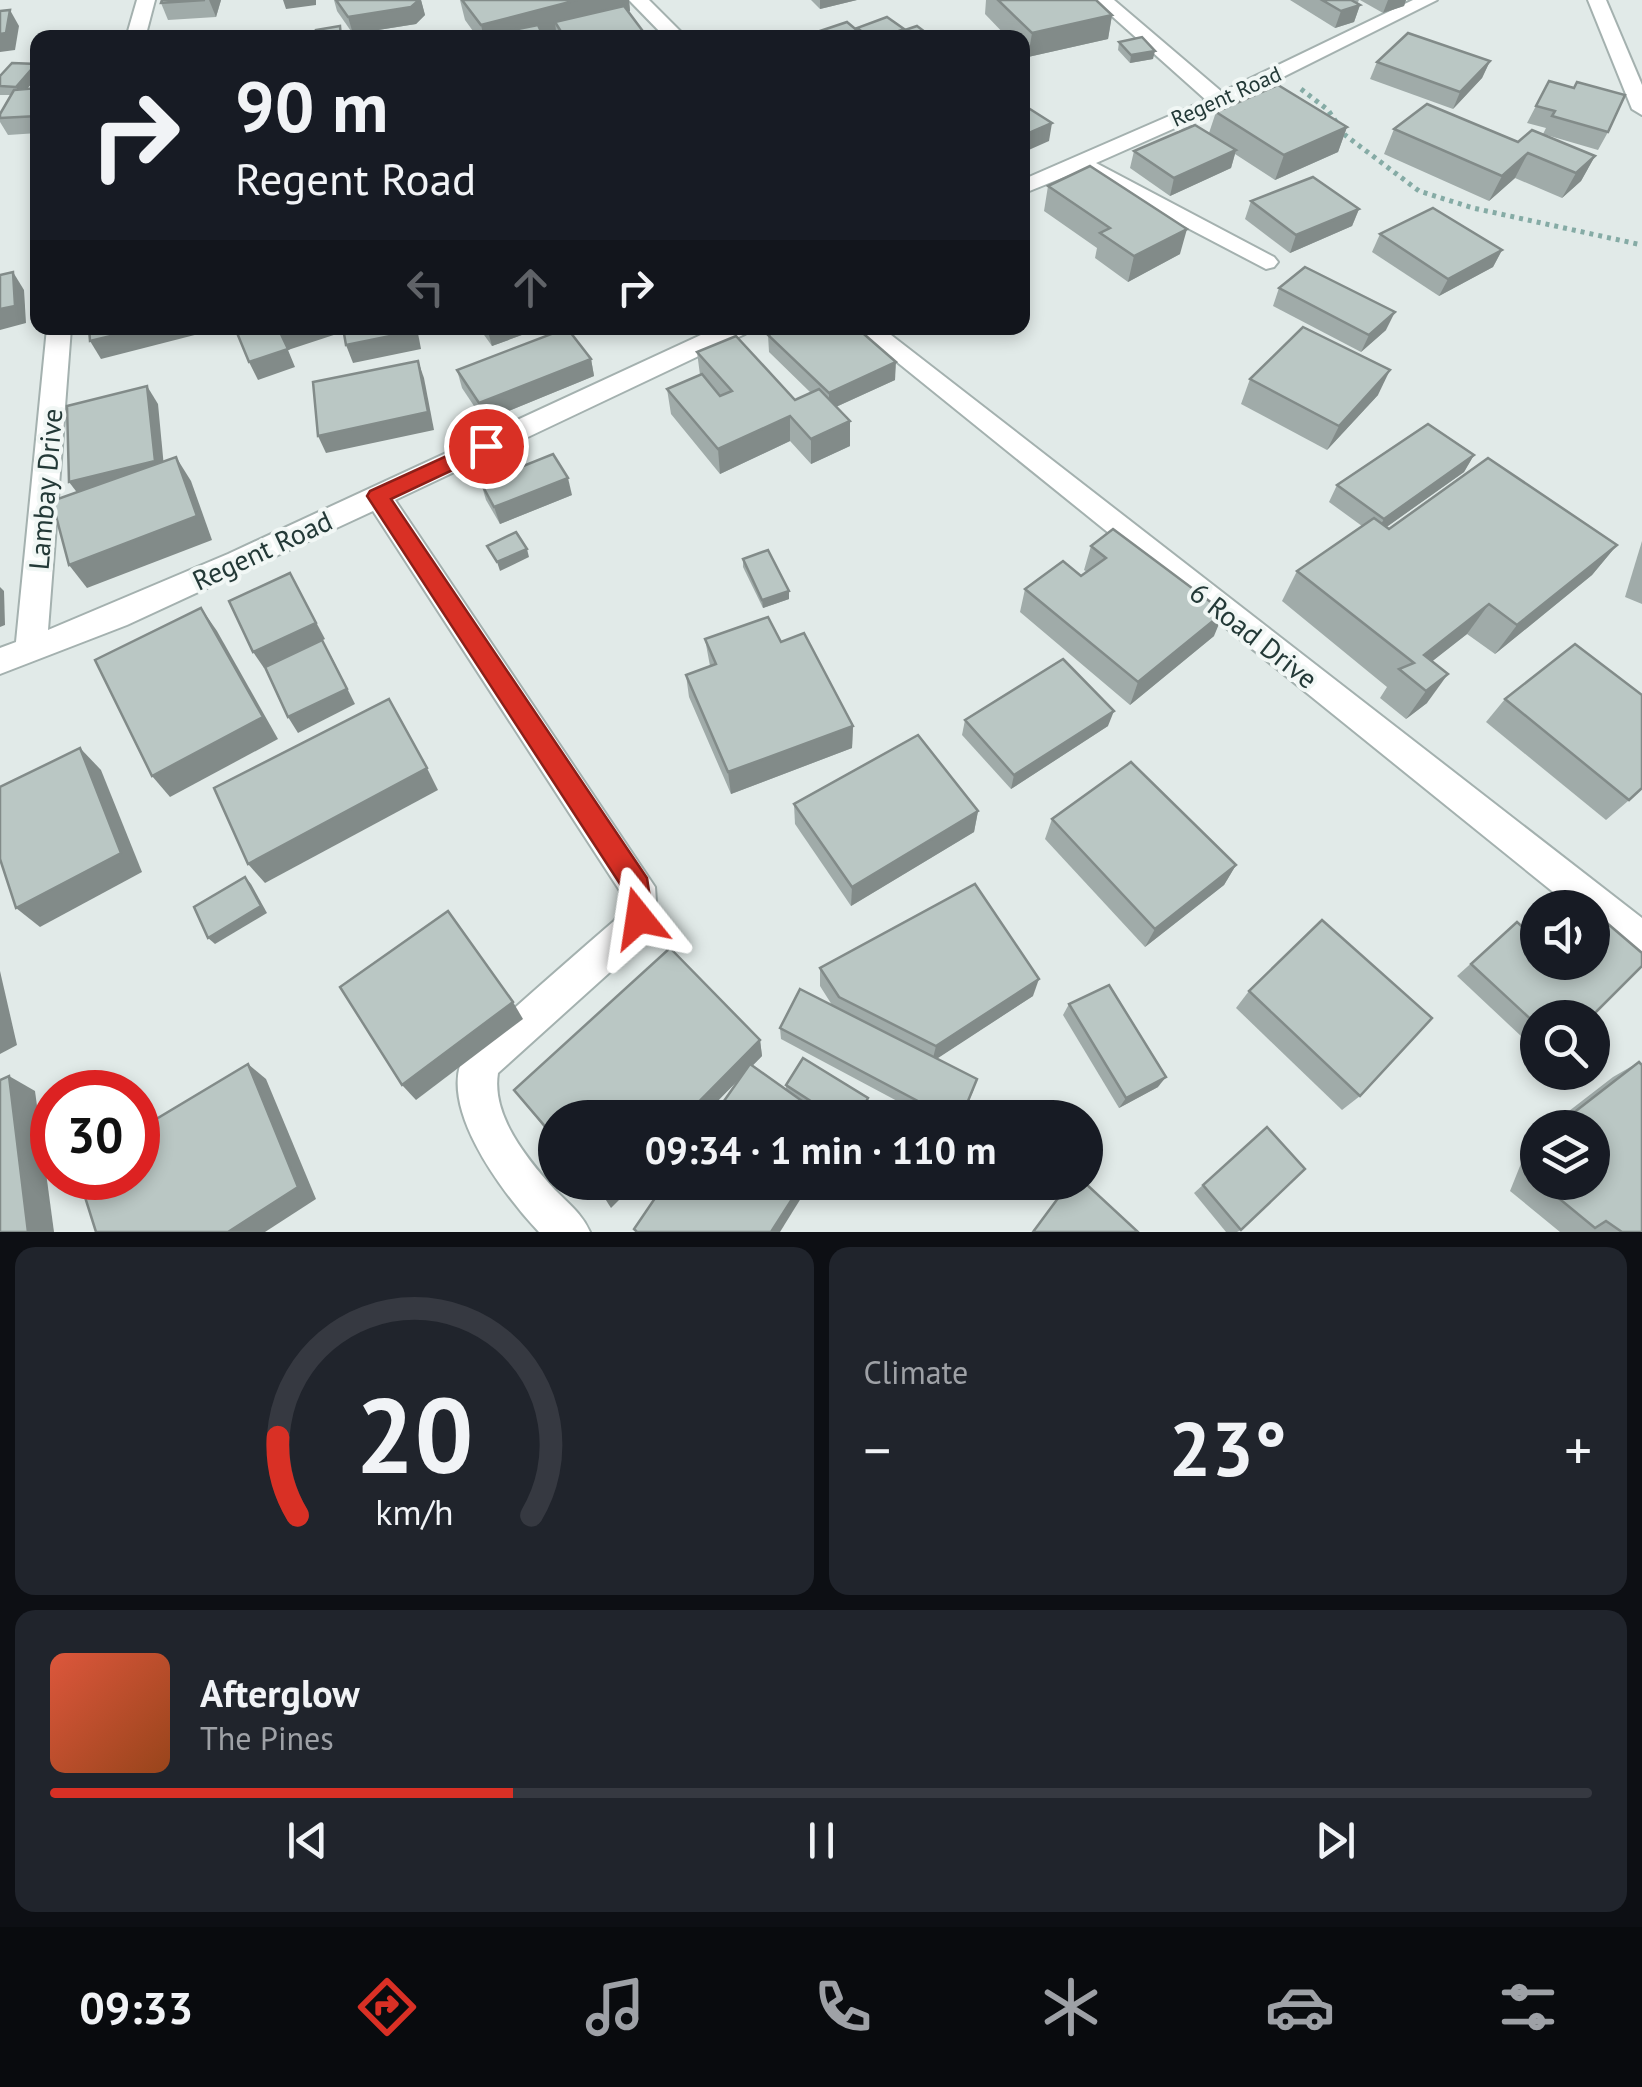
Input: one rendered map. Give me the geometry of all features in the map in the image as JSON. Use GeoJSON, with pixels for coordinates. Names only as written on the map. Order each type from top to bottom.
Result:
{"type":"FeatureCollection","features":[{"type":"Feature","properties":{"kind":"street"},"geometry":{"type":"LineString","coordinates":[[137,30],[146,0]]}},
{"type":"Feature","properties":{"kind":"street"},"geometry":{"type":"LineString","coordinates":[[638,0],[670,30]]}},
{"type":"Feature","properties":{"kind":"street"},"geometry":{"type":"LineString","coordinates":[[1104,0],[1220,101]]}},
{"type":"Feature","properties":{"kind":"street"},"geometry":{"type":"LineString","coordinates":[[1597,0],[1642,109]]}},
{"type":"Feature","properties":{"kind":"street","name":"Regent Road"},"geometry":{"type":"LineString","coordinates":[[1030,184],[1220,101],[1418,2]]}},
{"type":"Feature","properties":{"kind":"street"},"geometry":{"type":"LineString","coordinates":[[1078,162],[1266,262]]}},
{"type":"Feature","properties":{"kind":"street","name":"Lambay Drive"},"geometry":{"type":"LineString","coordinates":[[31,650],[58,335]]}},
{"type":"Feature","properties":{"kind":"street","name":"Regent Road"},"geometry":{"type":"LineString","coordinates":[[0,661],[134,610],[721,335]]}},
{"type":"Feature","properties":{"kind":"street","name":"6 Road Drive"},"geometry":{"type":"LineString","coordinates":[[875,335],[1642,940]]}},
{"type":"Feature","properties":{"kind":"street"},"geometry":{"type":"LineString","coordinates":[[378,496],[637,887],[639,918],[627,934],[481,1063],[476,1075],[476,1088],[498,1145],[516,1177],[536,1204],[569,1232]]}},
{"type":"Feature","properties":{"kind":"path"},"geometry":{"type":"LineString","coordinates":[[1281,72],[1328,110],[1345,135],[1419,191],[1473,208],[1642,246]]}},
{"type":"Feature","properties":{"kind":"building"},"geometry":{"type":"Polygon","coordinates":[[[162,0],[205,0],[161,3],[162,0]]]}},
{"type":"Feature","properties":{"kind":"building"},"geometry":{"type":"Polygon","coordinates":[[[336,0],[419,0],[411,7],[348,17],[336,0]]]}},
{"type":"Feature","properties":{"kind":"building"},"geometry":{"type":"Polygon","coordinates":[[[462,0],[577,0],[481,25],[462,0]]]}},
{"type":"Feature","properties":{"kind":"building"},"geometry":{"type":"Polygon","coordinates":[[[998,0],[1096,0],[1112,15],[1032,33],[998,0]]]}},
{"type":"Feature","properties":{"kind":"building"},"geometry":{"type":"Polygon","coordinates":[[[1322,0],[1351,0],[1360,5],[1341,11],[1322,0]]]}},
{"type":"Feature","properties":{"kind":"building"},"geometry":{"type":"Polygon","coordinates":[[[624,6],[642,30],[560,30],[555,22],[624,6]]]}},
{"type":"Feature","properties":{"kind":"building"},"geometry":{"type":"Polygon","coordinates":[[[10,10],[6,33],[0,34],[0,11],[10,10]]]}},
{"type":"Feature","properties":{"kind":"building"},"geometry":{"type":"Polygon","coordinates":[[[887,17],[904,29],[860,30],[857,28],[887,17]]]}},
{"type":"Feature","properties":{"kind":"building"},"geometry":{"type":"Polygon","coordinates":[[[847,22],[857,30],[823,30],[847,22]]]}},
{"type":"Feature","properties":{"kind":"building"},"geometry":{"type":"Polygon","coordinates":[[[538,25],[540,30],[512,30],[538,25]]]}},
{"type":"Feature","properties":{"kind":"building"},"geometry":{"type":"Polygon","coordinates":[[[1408,33],[1490,61],[1460,92],[1377,62],[1408,33]]]}},
{"type":"Feature","properties":{"kind":"building"},"geometry":{"type":"Polygon","coordinates":[[[1142,37],[1155,51],[1131,55],[1119,42],[1142,37]]]}},
{"type":"Feature","properties":{"kind":"building"},"geometry":{"type":"Polygon","coordinates":[[[12,63],[30,64],[30,71],[16,87],[0,86],[0,76],[12,63]]]}},
{"type":"Feature","properties":{"kind":"building"},"geometry":{"type":"Polygon","coordinates":[[[1549,81],[1574,88],[1577,82],[1625,95],[1608,132],[1552,116],[1555,111],[1536,106],[1549,81]]]}},
{"type":"Feature","properties":{"kind":"building"},"geometry":{"type":"Polygon","coordinates":[[[1278,85],[1347,127],[1284,155],[1216,112],[1278,85]]]}},
{"type":"Feature","properties":{"kind":"building"},"geometry":{"type":"Polygon","coordinates":[[[30,89],[30,116],[0,118],[0,114],[14,90],[30,89]]]}},
{"type":"Feature","properties":{"kind":"building"},"geometry":{"type":"Polygon","coordinates":[[[1427,104],[1518,142],[1532,130],[1595,156],[1576,173],[1528,153],[1502,176],[1394,129],[1427,104]]]}},
{"type":"Feature","properties":{"kind":"building"},"geometry":{"type":"Polygon","coordinates":[[[1030,109],[1052,123],[1030,133],[1030,109]]]}},
{"type":"Feature","properties":{"kind":"building"},"geometry":{"type":"Polygon","coordinates":[[[1195,125],[1236,150],[1174,178],[1134,151],[1195,125]]]}},
{"type":"Feature","properties":{"kind":"building"},"geometry":{"type":"Polygon","coordinates":[[[1090,166],[1187,229],[1134,256],[1100,233],[1110,228],[1048,186],[1090,166]]]}},
{"type":"Feature","properties":{"kind":"building"},"geometry":{"type":"Polygon","coordinates":[[[1313,177],[1359,209],[1296,235],[1251,201],[1313,177]]]}},
{"type":"Feature","properties":{"kind":"building"},"geometry":{"type":"Polygon","coordinates":[[[1433,208],[1502,250],[1448,279],[1380,234],[1433,208]]]}},
{"type":"Feature","properties":{"kind":"building"},"geometry":{"type":"Polygon","coordinates":[[[1305,267],[1395,312],[1369,335],[1279,288],[1305,267]]]}},
{"type":"Feature","properties":{"kind":"building"},"geometry":{"type":"Polygon","coordinates":[[[13,272],[15,306],[0,309],[0,275],[13,272]]]}},
{"type":"Feature","properties":{"kind":"building"},"geometry":{"type":"Polygon","coordinates":[[[1303,327],[1390,370],[1339,426],[1250,379],[1303,327]]]}},
{"type":"Feature","properties":{"kind":"building"},"geometry":{"type":"Polygon","coordinates":[[[90,335],[115,335],[90,341],[90,335]]]}},
{"type":"Feature","properties":{"kind":"building"},"geometry":{"type":"Polygon","coordinates":[[[238,335],[281,335],[288,349],[249,362],[238,335]]]}},
{"type":"Feature","properties":{"kind":"building"},"geometry":{"type":"Polygon","coordinates":[[[344,335],[395,335],[346,345],[344,335]]]}},
{"type":"Feature","properties":{"kind":"building"},"geometry":{"type":"Polygon","coordinates":[[[549,335],[572,335],[591,359],[479,403],[457,370],[549,335]]]}},
{"type":"Feature","properties":{"kind":"building"},"geometry":{"type":"Polygon","coordinates":[[[768,335],[865,335],[896,362],[829,393],[768,335]]]}},
{"type":"Feature","properties":{"kind":"building"},"geometry":{"type":"Polygon","coordinates":[[[736,336],[795,400],[819,389],[850,421],[811,439],[790,416],[718,449],[667,389],[702,374],[720,396],[732,391],[697,352],[736,336]]]}},
{"type":"Feature","properties":{"kind":"building"},"geometry":{"type":"Polygon","coordinates":[[[418,361],[428,412],[318,436],[313,382],[418,361]]]}},
{"type":"Feature","properties":{"kind":"building"},"geometry":{"type":"Polygon","coordinates":[[[147,386],[155,461],[69,482],[67,406],[147,386]]]}},
{"type":"Feature","properties":{"kind":"building"},"geometry":{"type":"Polygon","coordinates":[[[1428,424],[1474,455],[1384,519],[1337,485],[1428,424]]]}},
{"type":"Feature","properties":{"kind":"building"},"geometry":{"type":"Polygon","coordinates":[[[553,454],[568,478],[494,507],[481,483],[553,454]]]}},
{"type":"Feature","properties":{"kind":"building"},"geometry":{"type":"Polygon","coordinates":[[[176,457],[197,516],[69,565],[52,501],[176,457]]]}},
{"type":"Feature","properties":{"kind":"building"},"geometry":{"type":"Polygon","coordinates":[[[1488,458],[1617,545],[1517,625],[1489,604],[1424,655],[1448,674],[1426,691],[1399,669],[1414,663],[1297,571],[1374,518],[1389,529],[1488,458]]]}},
{"type":"Feature","properties":{"kind":"building"},"geometry":{"type":"Polygon","coordinates":[[[1113,529],[1224,612],[1138,682],[1025,589],[1063,561],[1081,576],[1106,558],[1091,546],[1113,529]]]}},
{"type":"Feature","properties":{"kind":"building"},"geometry":{"type":"Polygon","coordinates":[[[516,532],[527,549],[497,562],[487,546],[516,532]]]}},
{"type":"Feature","properties":{"kind":"building"},"geometry":{"type":"Polygon","coordinates":[[[768,550],[789,591],[762,600],[743,559],[768,550]]]}},
{"type":"Feature","properties":{"kind":"building"},"geometry":{"type":"Polygon","coordinates":[[[290,573],[316,623],[253,652],[229,601],[290,573]]]}},
{"type":"Feature","properties":{"kind":"building"},"geometry":{"type":"Polygon","coordinates":[[[201,608],[263,717],[152,776],[95,660],[201,608]]]}},
{"type":"Feature","properties":{"kind":"building"},"geometry":{"type":"Polygon","coordinates":[[[768,617],[781,642],[804,633],[853,726],[728,772],[686,675],[716,664],[705,639],[768,617]]]}},
{"type":"Feature","properties":{"kind":"building"},"geometry":{"type":"Polygon","coordinates":[[[322,640],[347,689],[288,717],[265,667],[322,640]]]}},
{"type":"Feature","properties":{"kind":"building"},"geometry":{"type":"Polygon","coordinates":[[[1575,644],[1642,695],[1642,788],[1629,800],[1505,699],[1575,644]]]}},
{"type":"Feature","properties":{"kind":"building"},"geometry":{"type":"Polygon","coordinates":[[[1063,659],[1114,711],[1014,775],[965,720],[1063,659]]]}},
{"type":"Feature","properties":{"kind":"building"},"geometry":{"type":"Polygon","coordinates":[[[389,699],[427,768],[248,864],[214,788],[389,699]]]}},
{"type":"Feature","properties":{"kind":"building"},"geometry":{"type":"Polygon","coordinates":[[[918,735],[978,811],[852,887],[794,804],[918,735]]]}},
{"type":"Feature","properties":{"kind":"building"},"geometry":{"type":"Polygon","coordinates":[[[80,748],[121,853],[16,908],[0,859],[0,787],[80,748]]]}},
{"type":"Feature","properties":{"kind":"building"},"geometry":{"type":"Polygon","coordinates":[[[1131,762],[1236,865],[1155,929],[1052,819],[1131,762]]]}},
{"type":"Feature","properties":{"kind":"building"},"geometry":{"type":"Polygon","coordinates":[[[245,877],[261,906],[208,938],[194,907],[245,877]]]}},
{"type":"Feature","properties":{"kind":"building"},"geometry":{"type":"Polygon","coordinates":[[[975,884],[1039,979],[936,1046],[839,997],[820,968],[975,884]]]}},
{"type":"Feature","properties":{"kind":"building"},"geometry":{"type":"Polygon","coordinates":[[[448,911],[513,1002],[402,1085],[340,987],[448,911]]]}},
{"type":"Feature","properties":{"kind":"building"},"geometry":{"type":"Polygon","coordinates":[[[1322,920],[1432,1018],[1360,1096],[1249,991],[1322,920]]]}},
{"type":"Feature","properties":{"kind":"building"},"geometry":{"type":"Polygon","coordinates":[[[1517,922],[1520,980],[1610,980],[1610,926],[1642,953],[1642,966],[1608,1000],[1520,1000],[1520,1009],[1471,964],[1517,922]]]}},
{"type":"Feature","properties":{"kind":"building"},"geometry":{"type":"Polygon","coordinates":[[[670,948],[760,1040],[701,1100],[538,1100],[538,1118],[514,1090],[670,948]]]}},
{"type":"Feature","properties":{"kind":"building"},"geometry":{"type":"Polygon","coordinates":[[[1109,985],[1166,1077],[1126,1098],[1069,1004],[1109,985]]]}},
{"type":"Feature","properties":{"kind":"building"},"geometry":{"type":"Polygon","coordinates":[[[800,989],[977,1079],[968,1100],[916,1100],[780,1028],[800,989]]]}},
{"type":"Feature","properties":{"kind":"building"},"geometry":{"type":"Polygon","coordinates":[[[803,1058],[868,1098],[809,1100],[786,1085],[803,1058]]]}},
{"type":"Feature","properties":{"kind":"building"},"geometry":{"type":"Polygon","coordinates":[[[1639,1062],[1642,1065],[1642,1232],[1622,1232],[1606,1221],[1595,1228],[1561,1200],[1610,1200],[1610,1110],[1577,1110],[1603,1090],[1610,1090],[1610,1085],[1639,1062]]]}},
{"type":"Feature","properties":{"kind":"building"},"geometry":{"type":"Polygon","coordinates":[[[248,1064],[298,1187],[228,1232],[96,1232],[86,1200],[160,1200],[160,1117],[248,1064]]]}},
{"type":"Feature","properties":{"kind":"building"},"geometry":{"type":"Polygon","coordinates":[[[750,1064],[801,1100],[725,1100],[750,1064]]]}},
{"type":"Feature","properties":{"kind":"building"},"geometry":{"type":"Polygon","coordinates":[[[9,1076],[28,1232],[0,1232],[0,1080],[9,1076]]]}},
{"type":"Feature","properties":{"kind":"building"},"geometry":{"type":"Polygon","coordinates":[[[1267,1127],[1305,1169],[1241,1230],[1203,1185],[1267,1127]]]}},
{"type":"Feature","properties":{"kind":"building"},"geometry":{"type":"Polygon","coordinates":[[[654,1200],[791,1200],[771,1232],[634,1229],[654,1200]]]}},
{"type":"Feature","properties":{"kind":"building"},"geometry":{"type":"Polygon","coordinates":[[[1057,1200],[1103,1200],[1138,1232],[1033,1232],[1057,1200]]]}},
{"type":"Feature","properties":{"kind":"route"},"geometry":{"type":"LineString","coordinates":[[486,446],[378,496],[637,887],[641,901],[639,918]]}}]}
